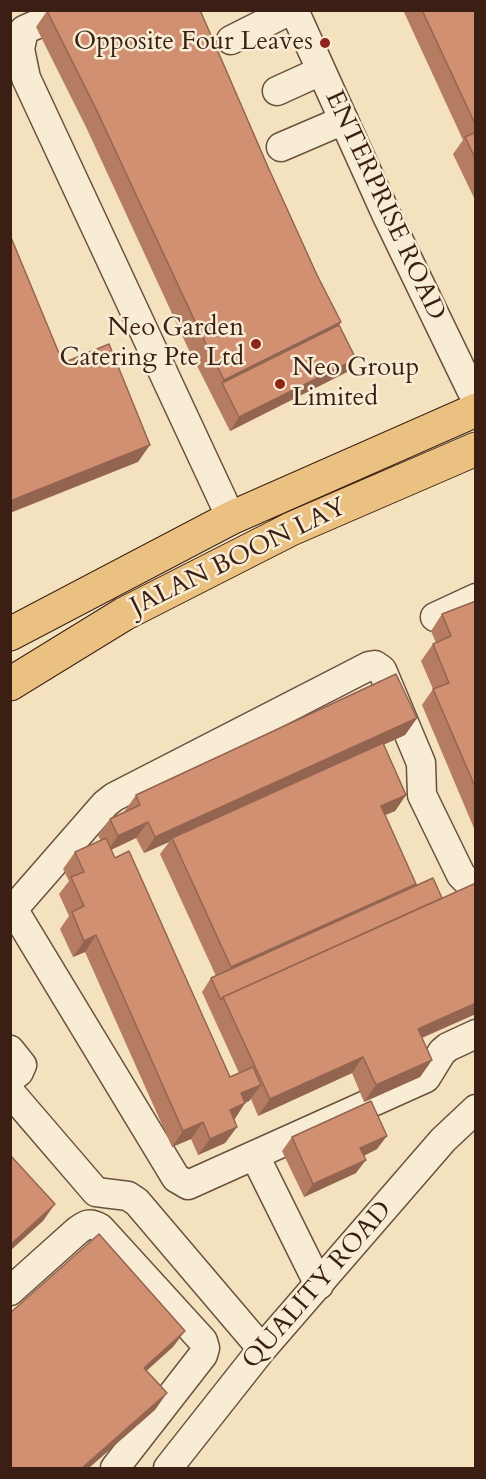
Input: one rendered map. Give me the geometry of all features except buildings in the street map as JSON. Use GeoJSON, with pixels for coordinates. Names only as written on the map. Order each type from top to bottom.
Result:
{"type":"FeatureCollection","features":[{"type":"Feature","properties":{"kind":"main road","name":"JALAN BOON LAY"},"geometry":{"type":"LineString","coordinates":[[10,634],[231,518],[476,410]]}},
{"type":"Feature","properties":{"kind":"main road","name":"JALAN BOON LAY"},"geometry":{"type":"LineString","coordinates":[[10,684],[124,614],[291,529],[476,449]]}},
{"type":"Feature","properties":{"kind":"street"},"geometry":{"type":"LineString","coordinates":[[69,10],[24,30],[20,49],[26,78],[231,518]]}},
{"type":"Feature","properties":{"kind":"street"},"geometry":{"type":"LineString","coordinates":[[231,40],[292,10]]}},
{"type":"Feature","properties":{"kind":"street","name":"ENTERPRISE ROAD"},"geometry":{"type":"LineString","coordinates":[[292,10],[387,216],[476,400]]}},
{"type":"Feature","properties":{"kind":"street"},"geometry":{"type":"LineString","coordinates":[[277,91],[321,71]]}},
{"type":"Feature","properties":{"kind":"street"},"geometry":{"type":"LineString","coordinates":[[281,147],[344,120]]}},
{"type":"Feature","properties":{"kind":"street"},"geometry":{"type":"LineString","coordinates":[[435,617],[476,598]]}},
{"type":"Feature","properties":{"kind":"street"},"geometry":{"type":"LineString","coordinates":[[476,882],[468,882],[460,875],[422,795],[422,763],[382,670],[375,665],[369,666],[114,797],[105,804],[16,906],[15,912],[176,1178],[188,1185],[426,1078],[432,1072],[442,1052],[476,1034]]}},
{"type":"Feature","properties":{"kind":"street"},"geometry":{"type":"LineString","coordinates":[[10,1050],[22,1065],[19,1072],[10,1079]]}},
{"type":"Feature","properties":{"kind":"street"},"geometry":{"type":"LineString","coordinates":[[10,1092],[96,1192],[128,1196],[137,1202],[262,1349]]}},
{"type":"Feature","properties":{"kind":"street","name":"QUALITY ROAD"},"geometry":{"type":"LineString","coordinates":[[168,1468],[262,1349],[443,1140],[476,1109]]}},
{"type":"Feature","properties":{"kind":"street"},"geometry":{"type":"LineString","coordinates":[[255,1156],[319,1285]]}},
{"type":"Feature","properties":{"kind":"street"},"geometry":{"type":"LineString","coordinates":[[10,1271],[96,1192]]}},
{"type":"Feature","properties":{"kind":"street"},"geometry":{"type":"LineString","coordinates":[[10,1291],[77,1231],[86,1224],[93,1224],[100,1228],[203,1341],[206,1348],[203,1355],[115,1468]]}},
{"type":"Feature","properties":{"kind":"place","name":"Opposite Four Leaves"},"geometry":{"type":"Point","coordinates":[325,43]}},
{"type":"Feature","properties":{"kind":"place","name":"Neo Garden Catering Pte Ltd"},"geometry":{"type":"Point","coordinates":[256,344]}},
{"type":"Feature","properties":{"kind":"place","name":"Neo Group Limited"},"geometry":{"type":"Point","coordinates":[280,384]}}]}
